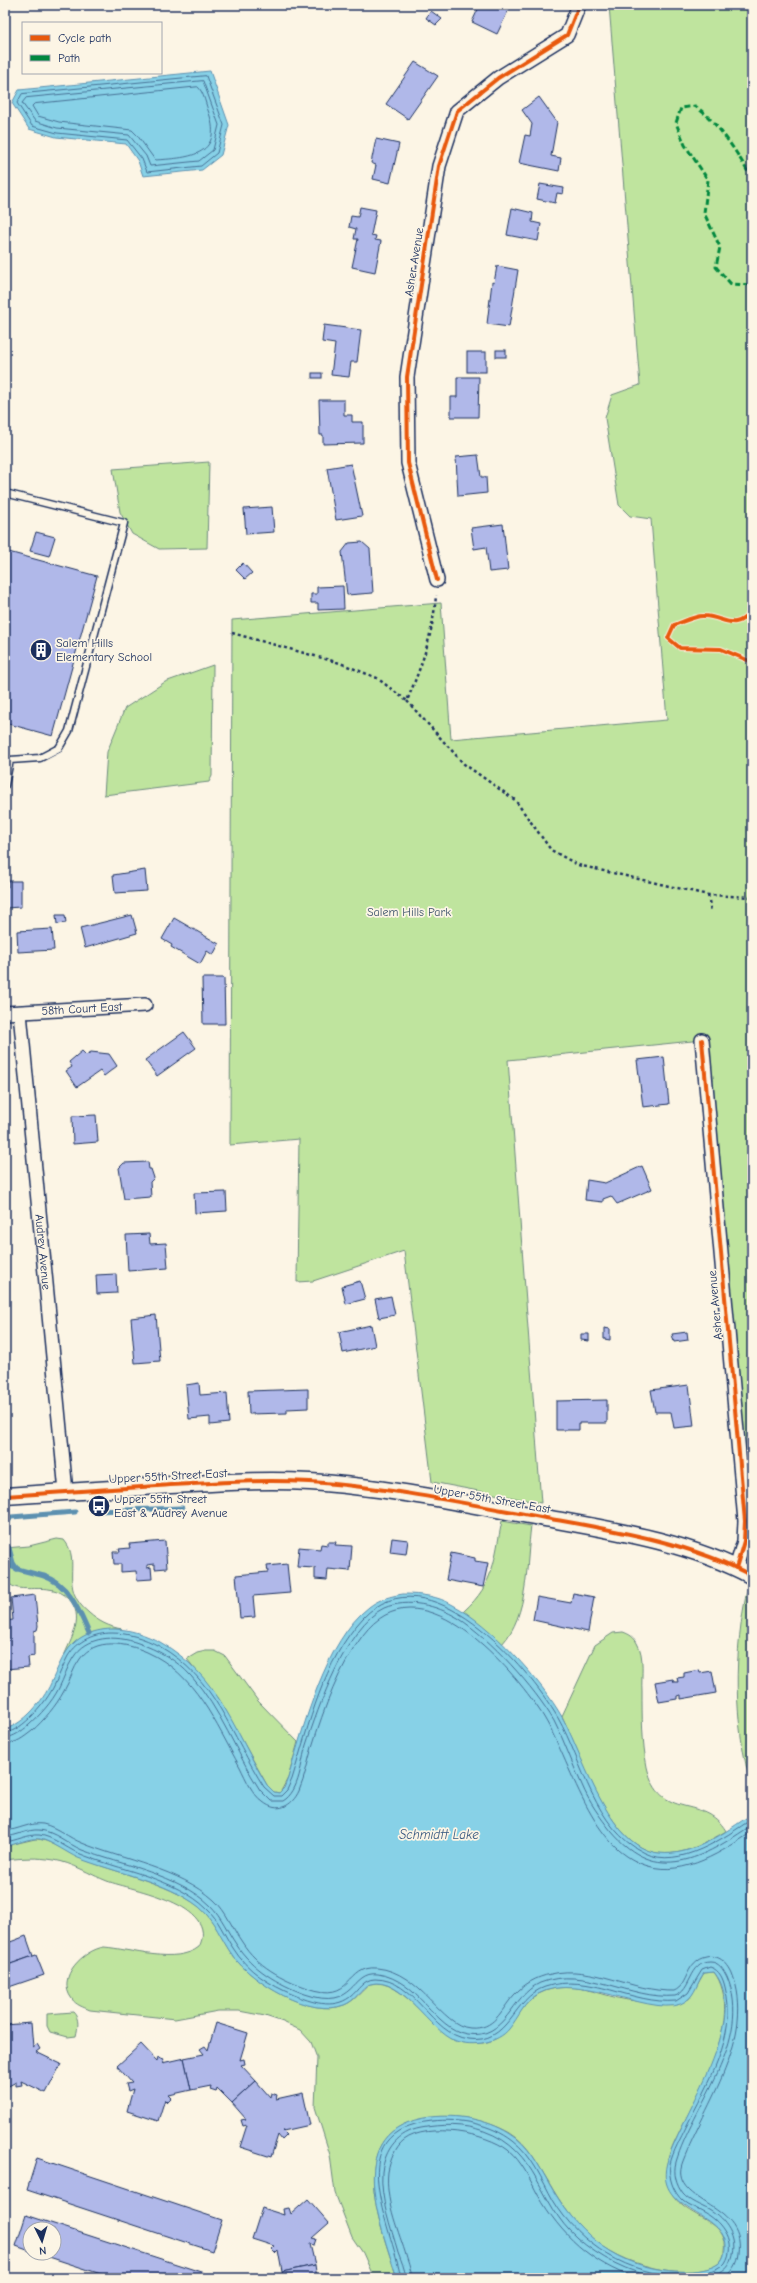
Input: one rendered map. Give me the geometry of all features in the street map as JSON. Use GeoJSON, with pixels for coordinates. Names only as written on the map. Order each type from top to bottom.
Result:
{"type":"FeatureCollection","features":[{"type":"Feature","properties":{"kind":"street","name":"Asher Avenue"},"geometry":{"type":"LineString","coordinates":[[437,580],[408,463],[407,377],[439,166],[457,111],[498,78],[567,35],[579,5]]}},
{"type":"Feature","properties":{"kind":"street","name":"58th Court East"},"geometry":{"type":"LineString","coordinates":[[5,1013],[145,1005]]}},
{"type":"Feature","properties":{"kind":"street","name":"Audrey Avenue"},"geometry":{"type":"LineString","coordinates":[[20,1012],[66,1492]]}},
{"type":"Feature","properties":{"kind":"street","name":"Asher Avenue"},"geometry":{"type":"LineString","coordinates":[[702,1040],[745,1521],[744,1541],[736,1568]]}},
{"type":"Feature","properties":{"kind":"street","name":"Upper 55th Street East"},"geometry":{"type":"LineString","coordinates":[[5,1496],[255,1481],[331,1484],[590,1526],[679,1548],[736,1568],[752,1576]]}},
{"type":"Feature","properties":{"kind":"lane"},"geometry":{"type":"LineString","coordinates":[[5,493],[124,523],[69,731],[59,748],[40,758],[10,760],[5,785]]}},
{"type":"Feature","properties":{"kind":"path"},"geometry":{"type":"LineString","coordinates":[[407,700],[425,658],[435,613],[437,580]]}},
{"type":"Feature","properties":{"kind":"path"},"geometry":{"type":"LineString","coordinates":[[232,633],[340,663],[377,678],[407,700],[464,764],[514,800],[551,850],[578,865],[708,895],[752,897]]}},
{"type":"Feature","properties":{"kind":"path"},"geometry":{"type":"LineString","coordinates":[[708,895],[710,912]]}},
{"type":"Feature","properties":{"kind":"green space","name":"Salem Hills Park"},"geometry":{"type":"Polygon","coordinates":[[[609,5],[752,5],[752,1526],[745,1521],[702,1040],[508,1060],[541,1503],[432,1482],[404,1251],[313,1281],[297,1282],[299,1139],[230,1145],[232,620],[441,603],[451,739],[667,720],[651,519],[630,516],[619,505],[605,418],[612,395],[640,385],[609,5]]]}},
{"type":"Feature","properties":{"kind":"green space"},"geometry":{"type":"Polygon","coordinates":[[[209,462],[207,548],[159,549],[132,534],[120,512],[113,469],[209,462]]]}},
{"type":"Feature","properties":{"kind":"green space"},"geometry":{"type":"Polygon","coordinates":[[[213,665],[212,776],[209,782],[104,795],[107,752],[125,708],[165,682],[213,665]]]}},
{"type":"Feature","properties":{"kind":"green space"},"geometry":{"type":"Polygon","coordinates":[[[502,1521],[531,1526],[527,1572],[522,1604],[511,1632],[502,1644],[464,1611],[474,1601],[488,1580],[495,1559],[502,1521]]]}},
{"type":"Feature","properties":{"kind":"green space"},"geometry":{"type":"Polygon","coordinates":[[[57,1539],[64,1540],[69,1548],[74,1594],[80,1603],[89,1613],[100,1621],[122,1629],[104,1630],[88,1634],[74,1643],[63,1658],[75,1628],[76,1612],[73,1605],[68,1598],[60,1592],[43,1589],[26,1589],[13,1586],[8,1582],[4,1570],[5,1548],[29,1546],[57,1539]]]}},
{"type":"Feature","properties":{"kind":"green space"},"geometry":{"type":"Polygon","coordinates":[[[748,1586],[752,1588],[752,1789],[741,1738],[737,1688],[740,1637],[748,1586]]]}},
{"type":"Feature","properties":{"kind":"green space"},"geometry":{"type":"Polygon","coordinates":[[[623,1632],[634,1639],[641,1654],[644,1748],[647,1767],[653,1784],[662,1795],[672,1802],[706,1813],[717,1820],[726,1831],[702,1844],[684,1851],[666,1854],[657,1853],[640,1847],[624,1834],[598,1796],[562,1716],[595,1645],[613,1633],[623,1632]]]}},
{"type":"Feature","properties":{"kind":"green space"},"geometry":{"type":"Polygon","coordinates":[[[215,1651],[225,1656],[258,1701],[298,1742],[288,1778],[280,1793],[274,1792],[267,1785],[219,1699],[187,1659],[197,1653],[215,1651]]]}},
{"type":"Feature","properties":{"kind":"green space"},"geometry":{"type":"Polygon","coordinates":[[[40,1839],[53,1844],[79,1858],[157,1884],[197,1905],[209,1916],[229,1950],[242,1966],[268,1987],[284,1996],[316,2007],[331,2008],[348,2003],[370,1984],[382,1984],[395,1989],[442,2031],[455,2039],[468,2043],[483,2043],[495,2039],[504,2032],[534,1997],[545,1991],[568,1987],[580,1988],[625,2000],[689,1999],[704,1973],[714,1972],[722,1990],[725,2009],[722,2031],[708,2074],[680,2130],[668,2158],[666,2173],[670,2189],[677,2200],[690,2211],[711,2224],[722,2235],[724,2252],[721,2260],[715,2266],[708,2269],[676,2271],[654,2268],[618,2255],[590,2237],[579,2225],[558,2197],[532,2154],[516,2137],[491,2124],[480,2121],[460,2117],[439,2117],[428,2118],[401,2126],[384,2140],[375,2159],[374,2182],[376,2207],[382,2232],[397,2278],[374,2278],[363,2253],[352,2237],[335,2193],[330,2155],[315,2107],[317,2058],[311,2042],[300,2030],[283,2022],[265,2016],[239,2011],[218,2011],[175,2019],[90,2010],[80,2006],[72,1999],[68,1991],[67,1982],[69,1974],[74,1966],[88,1953],[104,1947],[153,1954],[178,1955],[199,1947],[202,1932],[197,1920],[186,1910],[171,1901],[153,1894],[107,1881],[61,1861],[35,1858],[5,1860],[5,1846],[40,1839]]]}},
{"type":"Feature","properties":{"kind":"green space"},"geometry":{"type":"Polygon","coordinates":[[[73,2012],[78,2020],[76,2036],[68,2037],[50,2032],[47,2026],[47,2014],[73,2012]]]}},
{"type":"Feature","properties":{"kind":"water"},"geometry":{"type":"Polygon","coordinates":[[[210,71],[229,125],[221,155],[202,170],[143,176],[138,161],[126,144],[56,137],[29,129],[12,103],[19,90],[210,71]]]}},
{"type":"Feature","properties":{"kind":"water","name":"Schmidtt Lake"},"geometry":{"type":"Polygon","coordinates":[[[403,1594],[429,1596],[441,1599],[453,1605],[483,1625],[514,1655],[542,1687],[562,1717],[588,1775],[611,1818],[625,1835],[641,1847],[659,1853],[684,1851],[708,1842],[752,1814],[752,2278],[397,2278],[382,2231],[376,2206],[373,2181],[376,2158],[384,2139],[402,2125],[430,2117],[461,2117],[491,2124],[516,2138],[533,2156],[560,2201],[571,2216],[596,2241],[611,2252],[627,2260],[664,2270],[699,2270],[718,2264],[725,2252],[722,2235],[703,2217],[678,2201],[669,2190],[665,2177],[668,2159],[699,2092],[720,2040],[725,2014],[724,1991],[714,1972],[704,1973],[689,1998],[686,2001],[673,2006],[638,2002],[596,1991],[575,1988],[555,1988],[533,1997],[525,2005],[509,2029],[498,2038],[492,2041],[477,2044],[462,2043],[446,2035],[436,2027],[404,1995],[382,1983],[370,1984],[348,2003],[330,2008],[315,2007],[283,1996],[254,1977],[242,1966],[233,1956],[218,1930],[205,1912],[172,1890],[78,1858],[44,1840],[31,1839],[5,1846],[5,1729],[26,1717],[38,1704],[48,1690],[60,1663],[71,1645],[82,1637],[107,1629],[126,1630],[155,1639],[180,1655],[197,1671],[211,1688],[234,1725],[267,1785],[274,1792],[279,1793],[284,1788],[288,1778],[301,1734],[318,1686],[328,1662],[340,1641],[354,1622],[369,1607],[385,1598],[403,1594]]]}},
{"type":"Feature","properties":{"kind":"building"},"geometry":{"type":"Polygon","coordinates":[[[480,5],[511,5],[497,34],[472,22],[480,5]]]}},
{"type":"Feature","properties":{"kind":"building"},"geometry":{"type":"Polygon","coordinates":[[[431,11],[442,19],[436,25],[426,18],[431,11]]]}},
{"type":"Feature","properties":{"kind":"building"},"geometry":{"type":"Polygon","coordinates":[[[415,62],[438,76],[408,119],[386,104],[415,62]]]}},
{"type":"Feature","properties":{"kind":"building"},"geometry":{"type":"Polygon","coordinates":[[[539,97],[557,122],[551,156],[561,158],[559,171],[519,163],[525,135],[530,136],[532,124],[522,110],[539,97]]]}},
{"type":"Feature","properties":{"kind":"building"},"geometry":{"type":"Polygon","coordinates":[[[376,139],[399,144],[390,183],[373,179],[376,165],[371,163],[376,139]]]}},
{"type":"Feature","properties":{"kind":"building"},"geometry":{"type":"Polygon","coordinates":[[[540,184],[564,188],[563,194],[557,193],[555,203],[537,199],[540,184]]]}},
{"type":"Feature","properties":{"kind":"building"},"geometry":{"type":"Polygon","coordinates":[[[360,207],[376,210],[371,235],[376,236],[375,240],[381,241],[375,272],[352,267],[358,239],[354,239],[356,229],[349,227],[351,216],[358,217],[360,207]]]}},
{"type":"Feature","properties":{"kind":"building"},"geometry":{"type":"Polygon","coordinates":[[[512,208],[533,213],[532,222],[541,224],[538,241],[507,235],[512,208]]]}},
{"type":"Feature","properties":{"kind":"building"},"geometry":{"type":"Polygon","coordinates":[[[497,266],[518,270],[509,327],[487,324],[492,282],[494,283],[497,266]]]}},
{"type":"Feature","properties":{"kind":"building"},"geometry":{"type":"Polygon","coordinates":[[[324,325],[361,330],[357,362],[351,362],[349,377],[331,375],[335,344],[322,342],[324,325]]]}},
{"type":"Feature","properties":{"kind":"building"},"geometry":{"type":"Polygon","coordinates":[[[496,350],[506,350],[506,357],[496,357],[496,350]]]}},
{"type":"Feature","properties":{"kind":"building"},"geometry":{"type":"Polygon","coordinates":[[[467,352],[486,352],[486,372],[467,372],[467,352]]]}},
{"type":"Feature","properties":{"kind":"building"},"geometry":{"type":"Polygon","coordinates":[[[312,373],[322,373],[322,378],[312,378],[312,373]]]}},
{"type":"Feature","properties":{"kind":"building"},"geometry":{"type":"Polygon","coordinates":[[[457,377],[479,377],[478,417],[451,417],[451,397],[457,397],[457,377]]]}},
{"type":"Feature","properties":{"kind":"building"},"geometry":{"type":"Polygon","coordinates":[[[319,400],[344,400],[344,415],[352,415],[352,422],[363,422],[363,443],[323,444],[323,435],[320,435],[319,400]]]}},
{"type":"Feature","properties":{"kind":"building"},"geometry":{"type":"Polygon","coordinates":[[[478,455],[481,477],[486,477],[487,493],[458,496],[456,457],[478,455]]]}},
{"type":"Feature","properties":{"kind":"building"},"geometry":{"type":"Polygon","coordinates":[[[351,464],[362,516],[336,520],[327,468],[351,464]]]}},
{"type":"Feature","properties":{"kind":"building"},"geometry":{"type":"Polygon","coordinates":[[[272,507],[274,532],[246,534],[244,509],[272,507]]]}},
{"type":"Feature","properties":{"kind":"building"},"geometry":{"type":"Polygon","coordinates":[[[503,524],[508,570],[489,572],[486,547],[474,549],[471,528],[503,524]]]}},
{"type":"Feature","properties":{"kind":"building"},"geometry":{"type":"Polygon","coordinates":[[[36,532],[55,537],[49,556],[30,551],[36,532]]]}},
{"type":"Feature","properties":{"kind":"building"},"geometry":{"type":"Polygon","coordinates":[[[362,542],[370,549],[373,593],[347,595],[342,552],[349,543],[362,542]]]}},
{"type":"Feature","properties":{"kind":"building","name":"Salem Hills Elementary School"},"geometry":{"type":"Polygon","coordinates":[[[5,551],[97,576],[53,736],[5,723],[5,551]]]}},
{"type":"Feature","properties":{"kind":"building"},"geometry":{"type":"Polygon","coordinates":[[[243,563],[252,573],[245,579],[236,570],[243,563]]]}},
{"type":"Feature","properties":{"kind":"building"},"geometry":{"type":"Polygon","coordinates":[[[343,586],[344,609],[318,610],[318,603],[311,603],[311,594],[317,594],[317,587],[343,586]]]}},
{"type":"Feature","properties":{"kind":"building"},"geometry":{"type":"Polygon","coordinates":[[[145,870],[147,891],[115,893],[113,875],[145,870]]]}},
{"type":"Feature","properties":{"kind":"building"},"geometry":{"type":"Polygon","coordinates":[[[8,881],[21,881],[21,907],[5,908],[5,887],[8,887],[8,881]]]}},
{"type":"Feature","properties":{"kind":"building"},"geometry":{"type":"Polygon","coordinates":[[[56,915],[65,915],[66,923],[57,924],[56,915]]]}},
{"type":"Feature","properties":{"kind":"building"},"geometry":{"type":"Polygon","coordinates":[[[132,915],[137,933],[85,948],[80,928],[132,915]]]}},
{"type":"Feature","properties":{"kind":"building"},"geometry":{"type":"Polygon","coordinates":[[[174,918],[219,944],[213,955],[207,951],[200,964],[171,947],[172,945],[162,939],[174,918]]]}},
{"type":"Feature","properties":{"kind":"building"},"geometry":{"type":"Polygon","coordinates":[[[52,929],[54,950],[18,952],[17,931],[52,929]]]}},
{"type":"Feature","properties":{"kind":"building"},"geometry":{"type":"Polygon","coordinates":[[[202,978],[224,978],[225,1024],[203,1024],[202,978]]]}},
{"type":"Feature","properties":{"kind":"building"},"geometry":{"type":"Polygon","coordinates":[[[184,1032],[196,1048],[157,1076],[145,1060],[184,1032]]]}},
{"type":"Feature","properties":{"kind":"building"},"geometry":{"type":"Polygon","coordinates":[[[82,1051],[86,1055],[91,1052],[109,1054],[117,1066],[104,1076],[100,1071],[77,1087],[66,1071],[72,1067],[69,1062],[82,1051]]]}},
{"type":"Feature","properties":{"kind":"building"},"geometry":{"type":"Polygon","coordinates":[[[664,1057],[669,1104],[643,1107],[637,1060],[664,1057]]]}},
{"type":"Feature","properties":{"kind":"building"},"geometry":{"type":"Polygon","coordinates":[[[96,1115],[98,1142],[73,1144],[72,1116],[96,1115]]]}},
{"type":"Feature","properties":{"kind":"building"},"geometry":{"type":"Polygon","coordinates":[[[148,1162],[149,1169],[151,1169],[154,1178],[150,1182],[151,1197],[124,1199],[119,1168],[124,1163],[148,1162]]]}},
{"type":"Feature","properties":{"kind":"building"},"geometry":{"type":"Polygon","coordinates":[[[642,1166],[652,1189],[617,1204],[611,1196],[603,1199],[603,1202],[585,1200],[587,1180],[605,1183],[642,1166]]]}},
{"type":"Feature","properties":{"kind":"building"},"geometry":{"type":"Polygon","coordinates":[[[226,1192],[227,1211],[195,1213],[194,1193],[226,1192]]]}},
{"type":"Feature","properties":{"kind":"building"},"geometry":{"type":"Polygon","coordinates":[[[149,1234],[150,1244],[166,1243],[168,1268],[128,1271],[126,1235],[149,1234]]]}},
{"type":"Feature","properties":{"kind":"building"},"geometry":{"type":"Polygon","coordinates":[[[116,1274],[117,1293],[97,1294],[96,1275],[116,1274]]]}},
{"type":"Feature","properties":{"kind":"building"},"geometry":{"type":"Polygon","coordinates":[[[360,1281],[365,1299],[346,1304],[342,1286],[360,1281]]]}},
{"type":"Feature","properties":{"kind":"building"},"geometry":{"type":"Polygon","coordinates":[[[391,1296],[395,1315],[379,1318],[375,1299],[391,1296]]]}},
{"type":"Feature","properties":{"kind":"building"},"geometry":{"type":"Polygon","coordinates":[[[156,1315],[160,1361],[135,1363],[131,1318],[156,1315]]]}},
{"type":"Feature","properties":{"kind":"building"},"geometry":{"type":"Polygon","coordinates":[[[371,1325],[375,1346],[343,1353],[339,1332],[371,1325]]]}},
{"type":"Feature","properties":{"kind":"building"},"geometry":{"type":"Polygon","coordinates":[[[604,1328],[610,1329],[610,1340],[604,1339],[604,1328]]]}},
{"type":"Feature","properties":{"kind":"building"},"geometry":{"type":"Polygon","coordinates":[[[687,1332],[688,1340],[674,1342],[672,1334],[687,1332]]]}},
{"type":"Feature","properties":{"kind":"building"},"geometry":{"type":"Polygon","coordinates":[[[581,1334],[589,1334],[589,1341],[581,1340],[581,1334]]]}},
{"type":"Feature","properties":{"kind":"building"},"geometry":{"type":"Polygon","coordinates":[[[199,1383],[200,1395],[227,1393],[229,1423],[210,1425],[210,1417],[189,1419],[186,1385],[199,1383]]]}},
{"type":"Feature","properties":{"kind":"building"},"geometry":{"type":"Polygon","coordinates":[[[689,1385],[694,1426],[674,1428],[671,1412],[655,1412],[651,1390],[689,1385]]]}},
{"type":"Feature","properties":{"kind":"building"},"geometry":{"type":"Polygon","coordinates":[[[308,1389],[308,1408],[287,1409],[287,1413],[249,1414],[248,1391],[308,1389]]]}},
{"type":"Feature","properties":{"kind":"building"},"geometry":{"type":"Polygon","coordinates":[[[607,1400],[607,1423],[579,1423],[579,1430],[556,1430],[556,1401],[607,1400]]]}},
{"type":"Feature","properties":{"kind":"building"},"geometry":{"type":"Polygon","coordinates":[[[392,1538],[408,1540],[406,1554],[390,1552],[392,1538]]]}},
{"type":"Feature","properties":{"kind":"building"},"geometry":{"type":"Polygon","coordinates":[[[165,1541],[167,1568],[155,1569],[155,1564],[147,1565],[147,1568],[151,1567],[152,1579],[137,1580],[136,1571],[121,1572],[121,1564],[114,1564],[113,1552],[120,1552],[119,1549],[130,1548],[129,1544],[165,1541]]]}},
{"type":"Feature","properties":{"kind":"building"},"geometry":{"type":"Polygon","coordinates":[[[328,1542],[336,1542],[335,1545],[352,1546],[350,1571],[328,1569],[327,1580],[315,1579],[315,1568],[297,1567],[299,1547],[320,1549],[321,1544],[328,1545],[328,1542]]]}},
{"type":"Feature","properties":{"kind":"building"},"geometry":{"type":"Polygon","coordinates":[[[451,1553],[475,1558],[475,1561],[488,1563],[483,1587],[446,1580],[451,1553]]]}},
{"type":"Feature","properties":{"kind":"building"},"geometry":{"type":"Polygon","coordinates":[[[287,1564],[290,1593],[253,1596],[255,1617],[240,1618],[236,1575],[268,1572],[267,1566],[287,1564]]]}},
{"type":"Feature","properties":{"kind":"building"},"geometry":{"type":"Polygon","coordinates":[[[573,1593],[594,1597],[588,1632],[533,1620],[537,1597],[571,1603],[573,1593]]]}},
{"type":"Feature","properties":{"kind":"building"},"geometry":{"type":"Polygon","coordinates":[[[35,1595],[38,1626],[37,1630],[34,1631],[34,1656],[28,1657],[29,1667],[5,1669],[5,1621],[13,1620],[11,1598],[35,1595]]]}},
{"type":"Feature","properties":{"kind":"building"},"geometry":{"type":"Polygon","coordinates":[[[699,1670],[700,1673],[712,1671],[716,1693],[681,1699],[681,1695],[677,1696],[677,1699],[659,1702],[655,1682],[673,1679],[674,1682],[678,1682],[677,1678],[684,1677],[684,1673],[699,1670]]]}},
{"type":"Feature","properties":{"kind":"building"},"geometry":{"type":"Polygon","coordinates":[[[26,1936],[33,1956],[5,1966],[5,1944],[26,1936]]]}},
{"type":"Feature","properties":{"kind":"building"},"geometry":{"type":"Polygon","coordinates":[[[36,1955],[44,1975],[9,1987],[5,1976],[5,1966],[36,1955]]]}},
{"type":"Feature","properties":{"kind":"building"},"geometry":{"type":"Polygon","coordinates":[[[31,2023],[33,2047],[37,2044],[40,2049],[36,2052],[61,2064],[46,2093],[21,2081],[22,2085],[16,2086],[16,2082],[5,2088],[5,2025],[31,2023]]]}},
{"type":"Feature","properties":{"kind":"building"},"geometry":{"type":"Polygon","coordinates":[[[216,2023],[248,2033],[240,2060],[244,2059],[245,2064],[241,2065],[256,2081],[232,2103],[217,2088],[216,2092],[210,2090],[211,2086],[191,2090],[184,2058],[204,2054],[200,2049],[205,2046],[208,2050],[216,2023]]]}},
{"type":"Feature","properties":{"kind":"building"},"geometry":{"type":"Polygon","coordinates":[[[141,2044],[157,2061],[158,2057],[164,2059],[162,2063],[184,2058],[191,2090],[169,2095],[172,2098],[168,2102],[165,2099],[158,2121],[127,2111],[133,2089],[128,2091],[126,2084],[132,2083],[117,2066],[141,2044]]]}},
{"type":"Feature","properties":{"kind":"building"},"geometry":{"type":"Polygon","coordinates":[[[256,2081],[270,2097],[271,2093],[277,2095],[276,2099],[303,2093],[310,2125],[283,2131],[287,2135],[282,2140],[278,2135],[271,2157],[240,2147],[247,2125],[243,2126],[241,2120],[246,2119],[232,2103],[256,2081]]]}},
{"type":"Feature","properties":{"kind":"building"},"geometry":{"type":"Polygon","coordinates":[[[37,2158],[222,2220],[212,2251],[27,2190],[37,2158]]]}},
{"type":"Feature","properties":{"kind":"building"},"geometry":{"type":"Polygon","coordinates":[[[308,2199],[329,2223],[312,2238],[316,2239],[314,2245],[310,2244],[315,2265],[282,2272],[278,2250],[275,2253],[271,2249],[274,2246],[252,2239],[262,2208],[284,2215],[283,2209],[289,2208],[291,2214],[308,2199]]]}},
{"type":"Feature","properties":{"kind":"building"},"geometry":{"type":"Polygon","coordinates":[[[26,2215],[44,2221],[24,2221],[26,2215]]]}},
{"type":"Feature","properties":{"kind":"building"},"geometry":{"type":"Polygon","coordinates":[[[22,2227],[22,2248],[16,2246],[22,2227]]]}},
{"type":"Feature","properties":{"kind":"building"},"geometry":{"type":"Polygon","coordinates":[[[62,2227],[204,2273],[202,2278],[113,2278],[61,2261],[62,2227]]]}},
{"type":"Feature","properties":{"kind":"building"},"geometry":{"type":"Polygon","coordinates":[[[315,2265],[317,2278],[284,2278],[282,2272],[315,2265]]]}},
{"type":"Feature","properties":{"kind":"waterway"},"geometry":{"type":"LineString","coordinates":[[96,1511],[182,1508]]}},
{"type":"Feature","properties":{"kind":"waterway"},"geometry":{"type":"LineString","coordinates":[[7,1523],[11,1517],[75,1512]]}},
{"type":"Feature","properties":{"kind":"waterway"},"geometry":{"type":"LineString","coordinates":[[9,1548],[13,1563],[17,1569]]}},
{"type":"Feature","properties":{"kind":"waterway"},"geometry":{"type":"LineString","coordinates":[[5,1564],[44,1576],[60,1585],[67,1592],[77,1607],[89,1633]]}},
{"type":"Feature","properties":{"kind":"marked path"},"geometry":{"type":"LineString","coordinates":[[744,5],[752,13]]}},
{"type":"Feature","properties":{"kind":"marked path"},"geometry":{"type":"LineString","coordinates":[[752,179],[741,159],[712,121],[695,106],[681,108],[676,123],[685,145],[708,180],[704,213],[720,247],[716,267],[731,284],[752,285]]}},
{"type":"Feature","properties":{"kind":"cycle path"},"geometry":{"type":"LineString","coordinates":[[437,580],[408,463],[407,377],[439,166],[457,111],[498,78],[567,35],[579,5]]}},
{"type":"Feature","properties":{"kind":"cycle path"},"geometry":{"type":"LineString","coordinates":[[752,610],[746,617],[740,621],[734,622],[704,616],[693,618],[674,625],[668,638],[680,648],[721,649],[752,662]]}},
{"type":"Feature","properties":{"kind":"cycle path"},"geometry":{"type":"LineString","coordinates":[[702,1040],[745,1521],[744,1541],[736,1568]]}},
{"type":"Feature","properties":{"kind":"cycle path"},"geometry":{"type":"LineString","coordinates":[[5,1496],[234,1482],[291,1481],[340,1484],[430,1497],[628,1534],[704,1555],[752,1576]]}},
{"type":"Feature","properties":{"kind":"place","name":"Salem Hills Elementary School"},"geometry":{"type":"Point","coordinates":[41,650]}},
{"type":"Feature","properties":{"kind":"place","name":"Upper 55th Street East & Audrey Avenue"},"geometry":{"type":"Point","coordinates":[99,1506]}}]}
